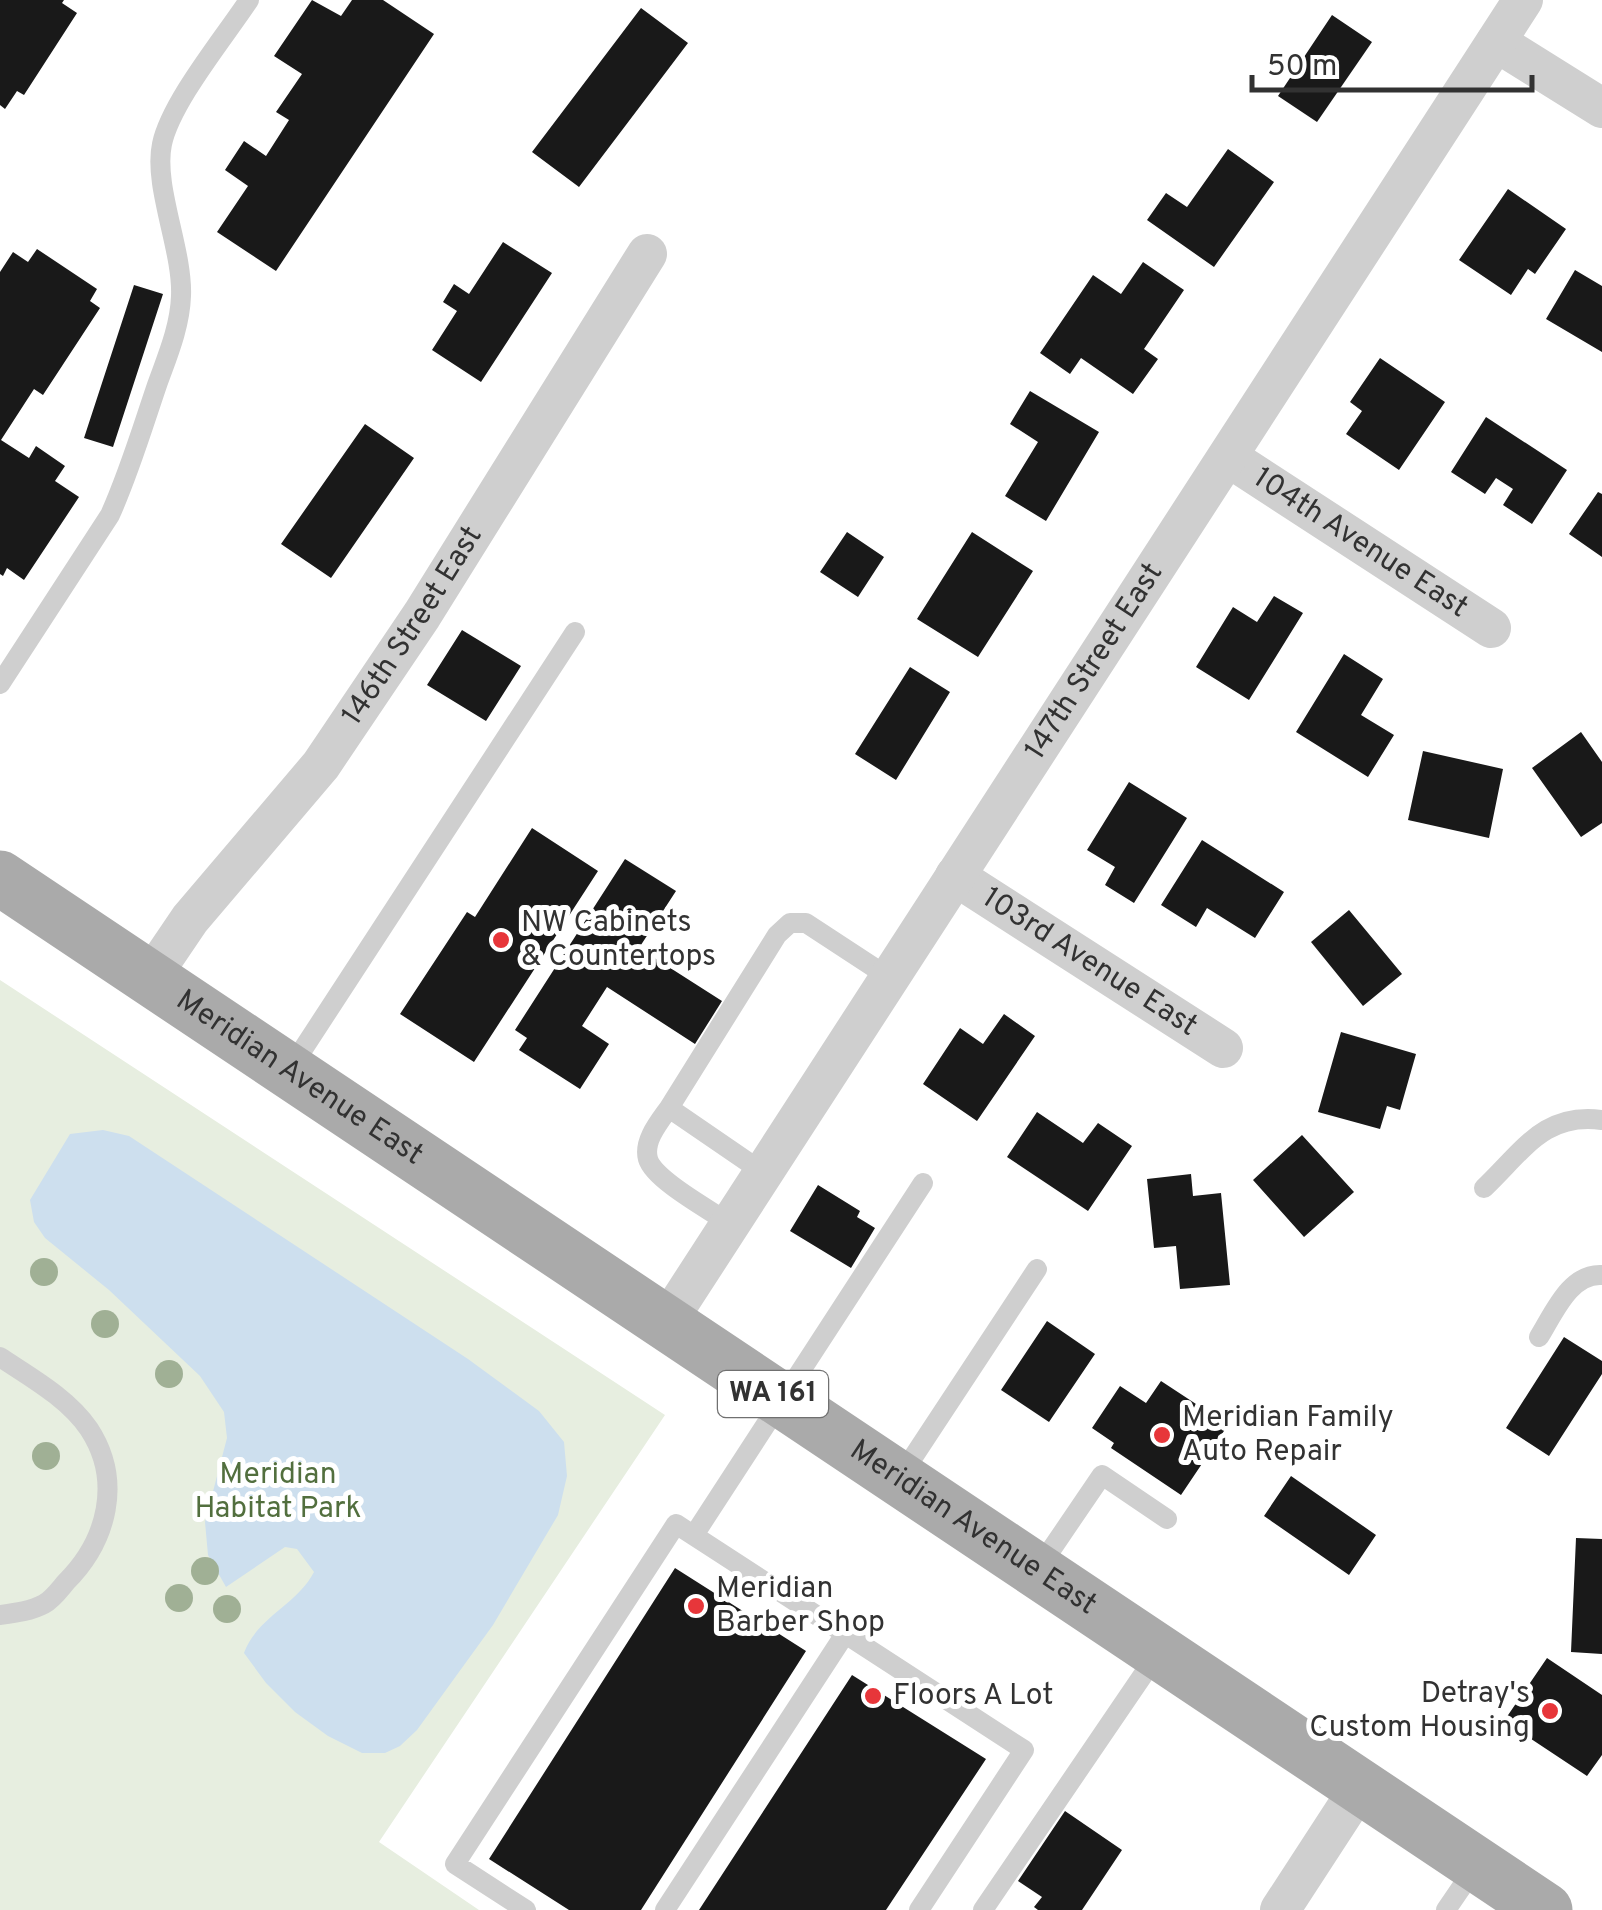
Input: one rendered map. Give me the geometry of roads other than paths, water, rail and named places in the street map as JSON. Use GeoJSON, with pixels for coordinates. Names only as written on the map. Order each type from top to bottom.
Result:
{"type":"FeatureCollection","features":[{"type":"Feature","properties":{"kind":"main road","name":"Meridian Avenue East"},"geometry":{"type":"LineString","coordinates":[[0,878],[1545,1910]]}},
{"type":"Feature","properties":{"kind":"street","name":"147th Street East"},"geometry":{"type":"LineString","coordinates":[[666,1322],[1523,0]]}},
{"type":"Feature","properties":{"kind":"street"},"geometry":{"type":"LineString","coordinates":[[1496,42],[1602,108]]}},
{"type":"Feature","properties":{"kind":"street","name":"146th Street East"},"geometry":{"type":"LineString","coordinates":[[150,978],[190,919],[321,764],[422,614],[647,254]]}},
{"type":"Feature","properties":{"kind":"street","name":"104th Avenue East"},"geometry":{"type":"LineString","coordinates":[[1228,457],[1491,628]]}},
{"type":"Feature","properties":{"kind":"street","name":"103rd Avenue East"},"geometry":{"type":"LineString","coordinates":[[956,876],[1223,1048]]}},
{"type":"Feature","properties":{"kind":"street"},"geometry":{"type":"LineString","coordinates":[[1280,1910],[1360,1786]]}},
{"type":"Feature","properties":{"kind":"lane"},"geometry":{"type":"LineString","coordinates":[[1,680],[110,516],[123,487],[178,325],[178,256],[162,177],[161,147],[171,118],[249,0]]}},
{"type":"Feature","properties":{"kind":"lane"},"geometry":{"type":"LineString","coordinates":[[288,1070],[574,632]]}},
{"type":"Feature","properties":{"kind":"lane"},"geometry":{"type":"LineString","coordinates":[[730,1224],[656,1172],[647,1158],[650,1138],[777,935],[790,923],[806,923],[890,978]]}},
{"type":"Feature","properties":{"kind":"lane"},"geometry":{"type":"LineString","coordinates":[[669,1108],[764,1173]]}},
{"type":"Feature","properties":{"kind":"lane"},"geometry":{"type":"LineString","coordinates":[[1484,1188],[1551,1124],[1568,1118],[1602,1120]]}},
{"type":"Feature","properties":{"kind":"lane"},"geometry":{"type":"LineString","coordinates":[[694,1535],[923,1183]]}},
{"type":"Feature","properties":{"kind":"lane"},"geometry":{"type":"LineString","coordinates":[[899,1479],[1036,1269]]}},
{"type":"Feature","properties":{"kind":"lane"},"geometry":{"type":"LineString","coordinates":[[1539,1337],[1572,1286],[1587,1275],[1602,1275]]}},
{"type":"Feature","properties":{"kind":"lane"},"geometry":{"type":"LineString","coordinates":[[0,1357],[51,1392],[88,1429],[108,1481],[101,1534],[86,1560],[46,1603],[22,1612],[0,1614]]}},
{"type":"Feature","properties":{"kind":"lane"},"geometry":{"type":"LineString","coordinates":[[1037,1571],[1102,1475],[1167,1519]]}},
{"type":"Feature","properties":{"kind":"lane"},"geometry":{"type":"LineString","coordinates":[[526,1910],[455,1864],[676,1524],[1024,1750],[919,1910]]}},
{"type":"Feature","properties":{"kind":"lane"},"geometry":{"type":"LineString","coordinates":[[665,1910],[845,1634]]}},
{"type":"Feature","properties":{"kind":"lane"},"geometry":{"type":"LineString","coordinates":[[983,1910],[1159,1652]]}},
{"type":"Feature","properties":{"kind":"lane"},"geometry":{"type":"LineString","coordinates":[[1446,1910],[1478,1864]]}},
{"type":"Feature","properties":{"kind":"water"},"geometry":{"type":"Polygon","coordinates":[[[103,1130],[129,1136],[468,1359],[539,1411],[564,1442],[567,1476],[558,1515],[493,1625],[417,1730],[400,1746],[385,1753],[362,1753],[328,1736],[295,1712],[244,1653],[258,1630],[298,1594],[314,1572],[297,1549],[285,1547],[226,1587],[208,1555],[205,1522],[227,1438],[224,1412],[200,1376],[109,1290],[45,1238],[34,1222],[30,1200],[70,1134],[103,1130]]]}},
{"type":"Feature","properties":{"kind":"place","name":"NW Cabinets & Countertops"},"geometry":{"type":"Point","coordinates":[501,940]}},
{"type":"Feature","properties":{"kind":"place","name":"Meridian Family Auto Repair"},"geometry":{"type":"Point","coordinates":[1162,1435]}},
{"type":"Feature","properties":{"kind":"place","name":"Meridian Barber Shop"},"geometry":{"type":"Point","coordinates":[696,1606]}},
{"type":"Feature","properties":{"kind":"place","name":"Floors A Lot"},"geometry":{"type":"Point","coordinates":[873,1696]}},
{"type":"Feature","properties":{"kind":"place","name":"Detray's Custom Housing"},"geometry":{"type":"Point","coordinates":[1550,1711]}},
{"type":"Feature","properties":{"kind":"park label","name":"Meridian Habitat Park"},"geometry":{"type":"Point","coordinates":[278,1492]}}]}
